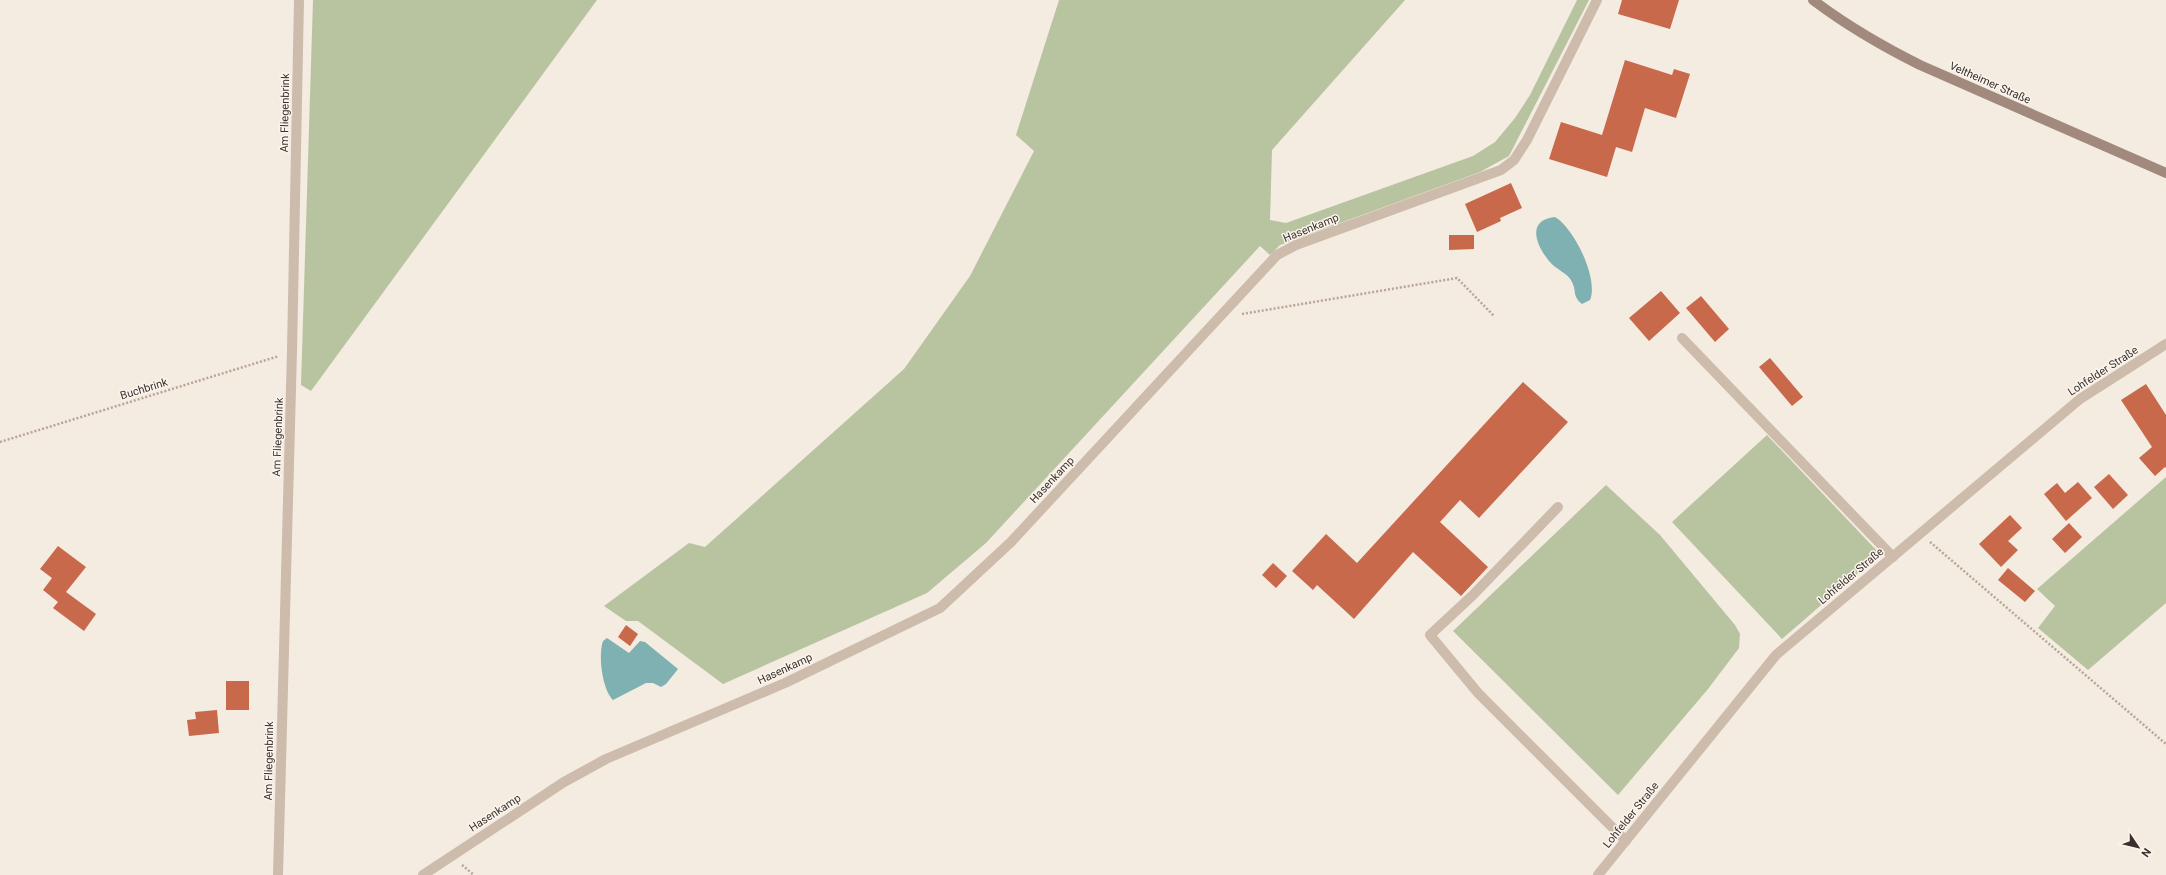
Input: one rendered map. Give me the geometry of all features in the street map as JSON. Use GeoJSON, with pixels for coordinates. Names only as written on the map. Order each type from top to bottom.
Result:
{"type":"FeatureCollection","features":[{"type":"Feature","properties":{"kind":"main road","name":"Veltheimer Straße"},"geometry":{"type":"LineString","coordinates":[[1813,0],[1834,16],[1883,46],[1920,65],[2166,173]]}},
{"type":"Feature","properties":{"kind":"street","name":"Am Fliegenbrink"},"geometry":{"type":"LineString","coordinates":[[278,875],[292,351],[299,0]]}},
{"type":"Feature","properties":{"kind":"street","name":"Hasenkamp"},"geometry":{"type":"LineString","coordinates":[[422,875],[564,782],[606,759],[785,683],[940,608],[1011,542],[1277,255],[1296,245],[1501,170],[1514,160],[1527,140],[1597,0]]}},
{"type":"Feature","properties":{"kind":"street"},"geometry":{"type":"LineString","coordinates":[[1682,338],[1893,557]]}},
{"type":"Feature","properties":{"kind":"street","name":"Lohfelder Straße"},"geometry":{"type":"LineString","coordinates":[[1598,875],[1776,655],[2080,399],[2166,344]]}},
{"type":"Feature","properties":{"kind":"street"},"geometry":{"type":"LineString","coordinates":[[1558,507],[1473,595],[1430,635],[1478,693],[1626,841]]}},
{"type":"Feature","properties":{"kind":"path"},"geometry":{"type":"LineString","coordinates":[[1225,310],[1238,314],[1457,278],[1494,316]]}},
{"type":"Feature","properties":{"kind":"path","name":"Buchbrink"},"geometry":{"type":"LineString","coordinates":[[0,442],[292,351]]}},
{"type":"Feature","properties":{"kind":"path"},"geometry":{"type":"LineString","coordinates":[[1921,532],[1941,553],[2166,744]]}},
{"type":"Feature","properties":{"kind":"green space"},"geometry":{"type":"Polygon","coordinates":[[[313,0],[597,0],[311,391],[301,385],[313,0]]]}},
{"type":"Feature","properties":{"kind":"green space"},"geometry":{"type":"Polygon","coordinates":[[[1059,0],[1405,0],[1272,150],[1270,220],[1286,223],[1473,156],[1495,142],[1515,118],[1530,95],[1577,0],[1589,0],[1509,156],[1480,172],[1280,245],[1270,255],[1260,246],[986,543],[927,593],[723,684],[638,621],[626,621],[604,606],[689,543],[705,547],[904,369],[970,276],[1034,151],[1016,135],[1059,0]]]}},
{"type":"Feature","properties":{"kind":"green space"},"geometry":{"type":"Polygon","coordinates":[[[1767,435],[1880,554],[1782,639],[1672,522],[1767,435]]]}},
{"type":"Feature","properties":{"kind":"green space"},"geometry":{"type":"Polygon","coordinates":[[[2166,477],[2166,603],[2088,670],[2038,628],[2055,606],[2037,589],[2166,477]]]}},
{"type":"Feature","properties":{"kind":"green space"},"geometry":{"type":"Polygon","coordinates":[[[1606,485],[1660,535],[1735,625],[1740,634],[1739,648],[1708,689],[1618,795],[1453,631],[1606,485]]]}},
{"type":"Feature","properties":{"kind":"water"},"geometry":{"type":"Polygon","coordinates":[[[1555,217],[1570,232],[1588,267],[1592,291],[1590,300],[1582,304],[1577,299],[1570,279],[1549,261],[1540,248],[1536,234],[1537,228],[1540,223],[1546,219],[1555,217]]]}},
{"type":"Feature","properties":{"kind":"water"},"geometry":{"type":"Polygon","coordinates":[[[607,638],[629,653],[640,641],[645,642],[678,669],[666,684],[661,687],[653,683],[646,683],[613,700],[606,688],[601,663],[603,641],[607,638]]]}},
{"type":"Feature","properties":{"kind":"building"},"geometry":{"type":"Polygon","coordinates":[[[1622,0],[1679,0],[1670,29],[1618,14],[1622,0]]]}},
{"type":"Feature","properties":{"kind":"building"},"geometry":{"type":"Polygon","coordinates":[[[1625,60],[1672,75],[1674,69],[1690,74],[1676,118],[1645,108],[1632,152],[1616,147],[1607,177],[1549,159],[1561,122],[1602,135],[1625,60]]]}},
{"type":"Feature","properties":{"kind":"building"},"geometry":{"type":"Polygon","coordinates":[[[1511,183],[1522,208],[1500,218],[1501,221],[1477,232],[1465,204],[1511,183]]]}},
{"type":"Feature","properties":{"kind":"building"},"geometry":{"type":"Polygon","coordinates":[[[1449,235],[1474,235],[1474,249],[1449,250],[1449,235]]]}},
{"type":"Feature","properties":{"kind":"building"},"geometry":{"type":"Polygon","coordinates":[[[1661,291],[1680,313],[1649,341],[1629,318],[1661,291]]]}},
{"type":"Feature","properties":{"kind":"building"},"geometry":{"type":"Polygon","coordinates":[[[1701,296],[1729,329],[1715,342],[1686,308],[1701,296]]]}},
{"type":"Feature","properties":{"kind":"building"},"geometry":{"type":"Polygon","coordinates":[[[1770,358],[1803,397],[1792,406],[1759,367],[1770,358]]]}},
{"type":"Feature","properties":{"kind":"building"},"geometry":{"type":"Polygon","coordinates":[[[1523,382],[1568,422],[1479,518],[1460,500],[1440,522],[1488,567],[1461,596],[1413,552],[1354,619],[1317,585],[1313,590],[1292,571],[1326,534],[1357,563],[1523,382]]]}},
{"type":"Feature","properties":{"kind":"building"},"geometry":{"type":"Polygon","coordinates":[[[2146,384],[2166,415],[2166,468],[2165,467],[2155,476],[2139,458],[2152,447],[2121,400],[2146,384]]]}},
{"type":"Feature","properties":{"kind":"building"},"geometry":{"type":"Polygon","coordinates":[[[2109,474],[2128,495],[2113,509],[2094,487],[2109,474]]]}},
{"type":"Feature","properties":{"kind":"building"},"geometry":{"type":"Polygon","coordinates":[[[2078,482],[2092,498],[2066,521],[2044,494],[2057,483],[2065,493],[2078,482]]]}},
{"type":"Feature","properties":{"kind":"building"},"geometry":{"type":"Polygon","coordinates":[[[2010,515],[2022,528],[2008,541],[2018,550],[2001,567],[1979,544],[2010,515]]]}},
{"type":"Feature","properties":{"kind":"building"},"geometry":{"type":"Polygon","coordinates":[[[2069,523],[2082,537],[2065,553],[2052,539],[2069,523]]]}},
{"type":"Feature","properties":{"kind":"building"},"geometry":{"type":"Polygon","coordinates":[[[58,546],[86,567],[66,592],[96,614],[84,631],[53,608],[58,602],[43,590],[52,578],[40,569],[58,546]]]}},
{"type":"Feature","properties":{"kind":"building"},"geometry":{"type":"Polygon","coordinates":[[[1273,563],[1287,576],[1276,588],[1262,575],[1273,563]]]}},
{"type":"Feature","properties":{"kind":"building"},"geometry":{"type":"Polygon","coordinates":[[[2008,568],[2035,591],[2025,602],[1998,580],[2008,568]]]}},
{"type":"Feature","properties":{"kind":"building"},"geometry":{"type":"Polygon","coordinates":[[[626,625],[638,634],[630,646],[618,637],[626,625]]]}},
{"type":"Feature","properties":{"kind":"building"},"geometry":{"type":"Polygon","coordinates":[[[226,681],[249,681],[249,710],[226,710],[226,681]]]}},
{"type":"Feature","properties":{"kind":"building"},"geometry":{"type":"Polygon","coordinates":[[[217,710],[219,733],[189,736],[187,720],[196,719],[195,712],[217,710]]]}}]}
